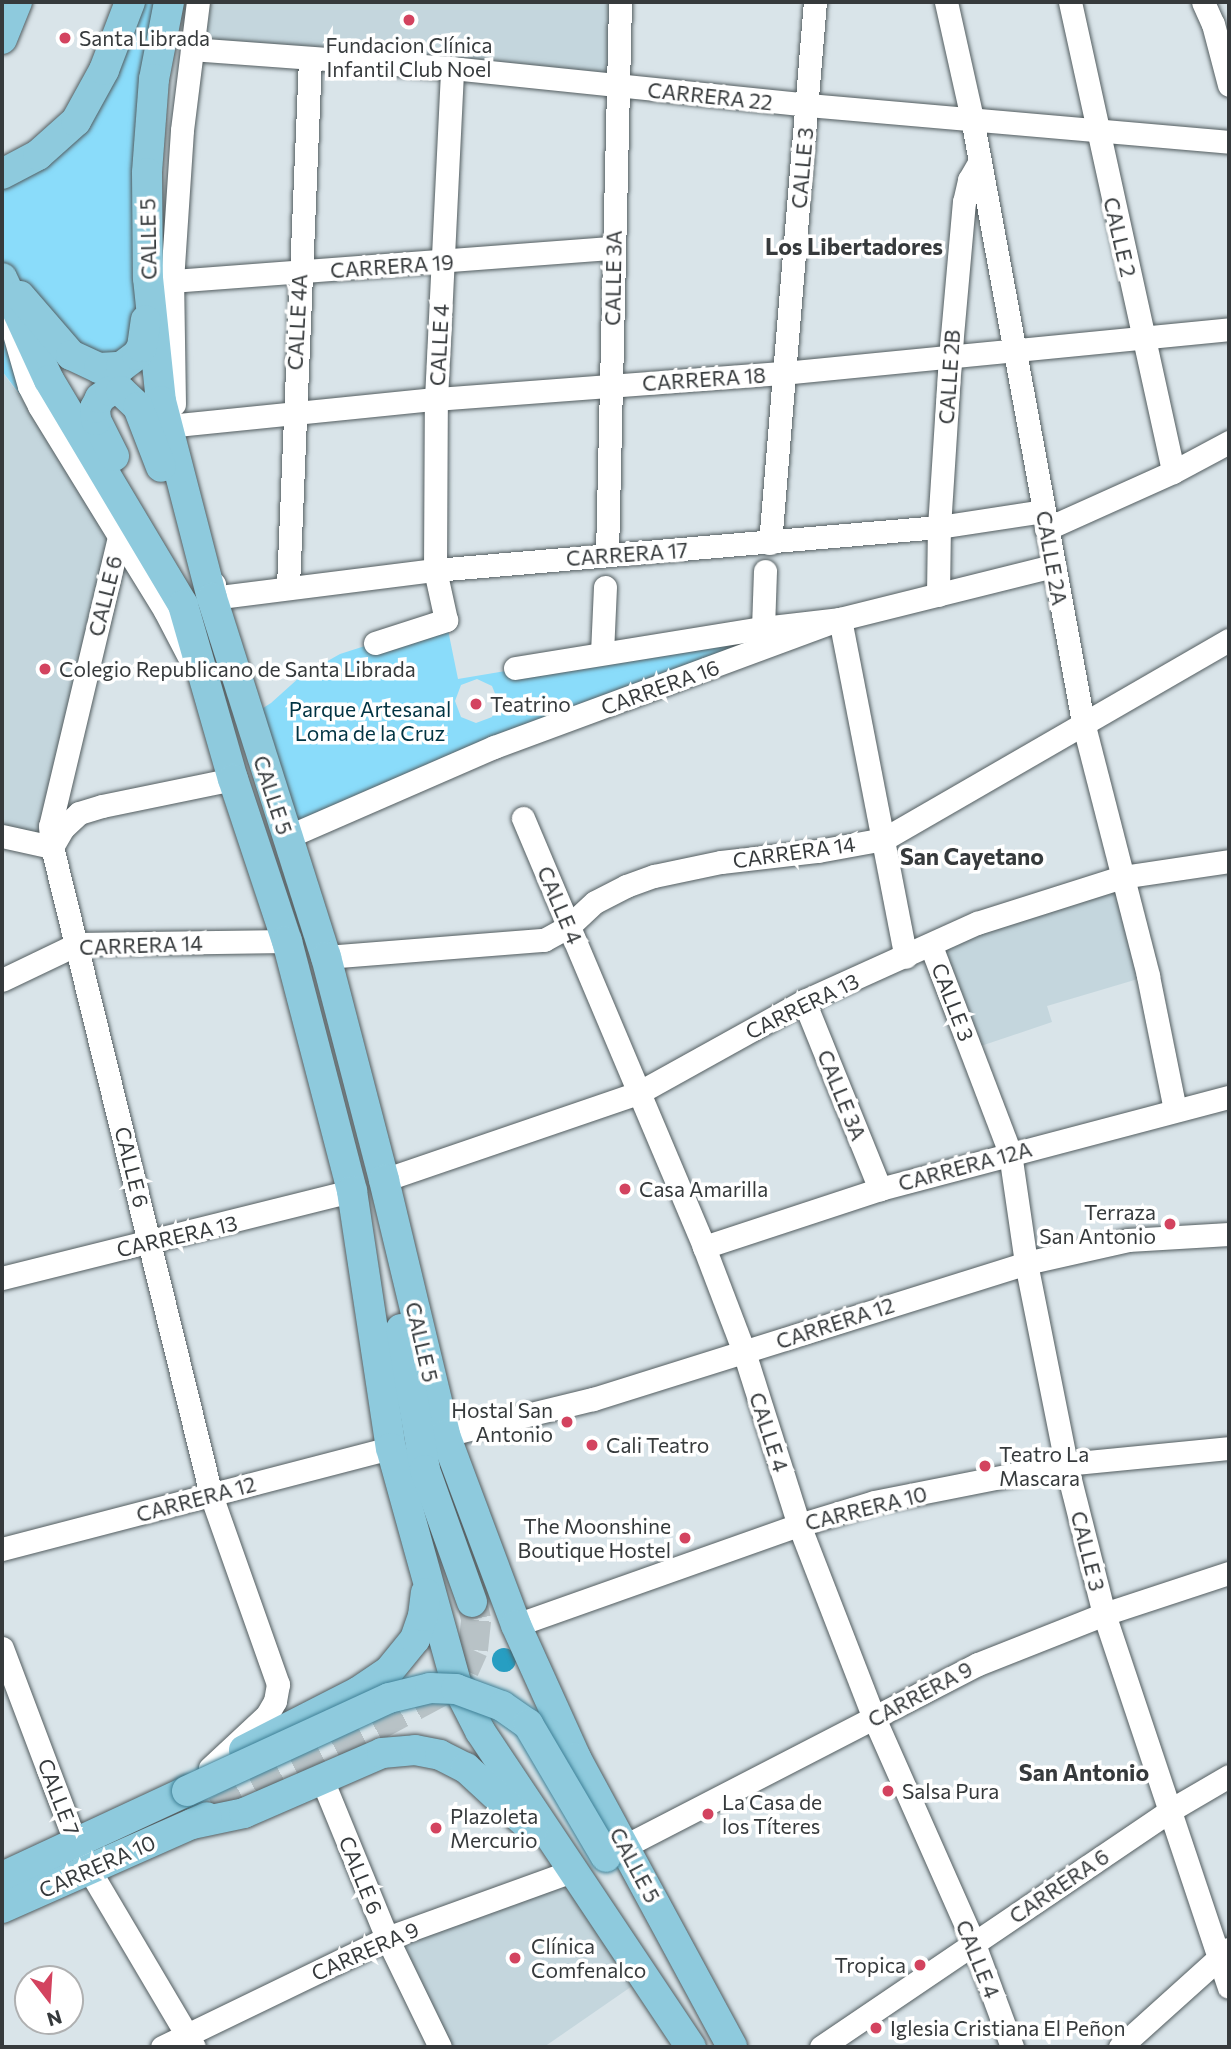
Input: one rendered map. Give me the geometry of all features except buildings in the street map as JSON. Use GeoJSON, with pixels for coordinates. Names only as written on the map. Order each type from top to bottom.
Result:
{"type":"FeatureCollection","features":[{"type":"Feature","properties":{"kind":"main road"},"geometry":{"type":"LineString","coordinates":[[2,39],[18,2]]}},
{"type":"Feature","properties":{"kind":"main road"},"geometry":{"type":"LineString","coordinates":[[6,172],[38,155],[76,121],[92,97],[129,7]]}},
{"type":"Feature","properties":{"kind":"main road","name":"CALLE 5"},"geometry":{"type":"LineString","coordinates":[[167,10],[154,79],[147,173],[156,271],[161,401],[212,598],[326,957],[384,1180],[444,1435],[516,1625],[615,1851]]}},
{"type":"Feature","properties":{"kind":"main road"},"geometry":{"type":"LineString","coordinates":[[2,276],[71,355],[85,364],[110,370],[128,363],[142,347],[156,271]]}},
{"type":"Feature","properties":{"kind":"main road","name":"CALLE 5"},"geometry":{"type":"LineString","coordinates":[[2,276],[49,380],[183,606],[233,779],[287,941],[352,1191],[391,1448],[454,1678],[472,1717],[691,2047]]}},
{"type":"Feature","properties":{"kind":"main road"},"geometry":{"type":"LineString","coordinates":[[183,606],[156,542],[96,420],[94,408],[100,398],[110,391],[121,391],[138,407],[212,598]]}},
{"type":"Feature","properties":{"kind":"main road"},"geometry":{"type":"LineString","coordinates":[[391,1218],[392,1265],[420,1451],[472,1602]]}},
{"type":"Feature","properties":{"kind":"main road"},"geometry":{"type":"LineString","coordinates":[[182,1793],[210,1768],[358,1692],[389,1671],[406,1654],[419,1631],[427,1583]]}},
{"type":"Feature","properties":{"kind":"main road","name":"CARRERA 10"},"geometry":{"type":"LineString","coordinates":[[2,1877],[389,1698],[430,1688],[456,1689],[502,1706],[528,1724],[615,1851]]}},
{"type":"Feature","properties":{"kind":"main road","name":"CARRERA 10"},"geometry":{"type":"LineString","coordinates":[[2,1908],[200,1821],[244,1813],[321,1777],[390,1751],[415,1750],[440,1755],[474,1774],[575,1870]]}},
{"type":"Feature","properties":{"kind":"main road"},"geometry":{"type":"LineString","coordinates":[[615,1851],[730,2047]]}},
{"type":"Feature","properties":{"kind":"street","name":"CALLE 5"},"geometry":{"type":"LineString","coordinates":[[198,2],[156,271],[178,425],[213,561],[212,598]]}},
{"type":"Feature","properties":{"kind":"street","name":"CALLE 3A"},"geometry":{"type":"LineString","coordinates":[[607,554],[612,386],[612,248],[620,2]]}},
{"type":"Feature","properties":{"kind":"street","name":"CALLE 3"},"geometry":{"type":"LineString","coordinates":[[770,543],[815,2]]}},
{"type":"Feature","properties":{"kind":"street","name":"CALLE 2A"},"geometry":{"type":"LineString","coordinates":[[946,2],[972,118],[1083,722],[1148,976],[1175,1110]]}},
{"type":"Feature","properties":{"kind":"street","name":"CALLE 2"},"geometry":{"type":"LineString","coordinates":[[1070,2],[1096,132],[1173,472]]}},
{"type":"Feature","properties":{"kind":"street"},"geometry":{"type":"LineString","coordinates":[[1203,2],[1226,61],[1229,85]]}},
{"type":"Feature","properties":{"kind":"street","name":"CARRERA 22"},"geometry":{"type":"LineString","coordinates":[[191,48],[452,68],[808,106],[1229,142]]}},
{"type":"Feature","properties":{"kind":"street","name":"CALLE 4A"},"geometry":{"type":"LineString","coordinates":[[288,586],[293,413],[310,58]]}},
{"type":"Feature","properties":{"kind":"street","name":"CALLE 4"},"geometry":{"type":"LineString","coordinates":[[375,643],[446,620],[435,570],[436,399],[452,68]]}},
{"type":"Feature","properties":{"kind":"street","name":"CALLE 2B"},"geometry":{"type":"LineString","coordinates":[[938,595],[939,527],[950,358],[964,202],[969,180],[979,163]]}},
{"type":"Feature","properties":{"kind":"street","name":"CARRERA 19"},"geometry":{"type":"LineString","coordinates":[[156,271],[300,272],[612,248]]}},
{"type":"Feature","properties":{"kind":"street","name":"CALLE 5"},"geometry":{"type":"LineString","coordinates":[[2,285],[29,386],[63,449],[165,611],[207,692]]}},
{"type":"Feature","properties":{"kind":"street","name":"CARRERA 18"},"geometry":{"type":"LineString","coordinates":[[178,425],[436,399],[950,358],[1229,329]]}},
{"type":"Feature","properties":{"kind":"street","name":"CARRERA 17"},"geometry":{"type":"LineString","coordinates":[[212,598],[288,586],[435,570],[1044,520],[1173,472],[1229,442]]}},
{"type":"Feature","properties":{"kind":"street","name":"CALLE 6"},"geometry":{"type":"LineString","coordinates":[[119,537],[53,808],[52,847],[211,1495],[278,1684],[275,1701],[267,1715],[210,1768]]}},
{"type":"Feature","properties":{"kind":"street","name":"CARRERA 16"},"geometry":{"type":"LineString","coordinates":[[287,837],[494,747],[839,619],[1053,566]]}},
{"type":"Feature","properties":{"kind":"street"},"geometry":{"type":"LineString","coordinates":[[763,628],[765,571]]}},
{"type":"Feature","properties":{"kind":"street"},"geometry":{"type":"LineString","coordinates":[[602,653],[605,587]]}},
{"type":"Feature","properties":{"kind":"street","name":"CALLE 3"},"geometry":{"type":"LineString","coordinates":[[839,619],[905,957]]}},
{"type":"Feature","properties":{"kind":"street","name":"CARRERA 16"},"geometry":{"type":"LineString","coordinates":[[515,668],[763,628],[839,619]]}},
{"type":"Feature","properties":{"kind":"street","name":"CARRERA 14"},"geometry":{"type":"LineString","coordinates":[[326,957],[544,940],[569,926],[596,902],[626,886],[654,876],[720,862],[818,851],[884,839],[1229,640]]}},
{"type":"Feature","properties":{"kind":"street"},"geometry":{"type":"LineString","coordinates":[[2,836],[52,847],[63,828],[79,813],[233,779]]}},
{"type":"Feature","properties":{"kind":"street","name":"CALLE 4"},"geometry":{"type":"LineString","coordinates":[[523,818],[704,1247],[744,1352],[799,1525],[874,1718],[974,1944],[1012,2047]]}},
{"type":"Feature","properties":{"kind":"street","name":"CARRERA 13"},"geometry":{"type":"LineString","coordinates":[[384,1180],[638,1093],[804,1001],[932,946],[977,923],[1122,877],[1229,861]]}},
{"type":"Feature","properties":{"kind":"street","name":"CARRERA 14"},"geometry":{"type":"LineString","coordinates":[[2,980],[77,944],[287,941]]}},
{"type":"Feature","properties":{"kind":"street","name":"CALLE 3"},"geometry":{"type":"LineString","coordinates":[[932,946],[1010,1153],[1026,1263],[1066,1464],[1104,1614],[1169,1811],[1225,1953],[1229,1987]]}},
{"type":"Feature","properties":{"kind":"street","name":"CALLE 3A"},"geometry":{"type":"LineString","coordinates":[[804,1001],[880,1189]]}},
{"type":"Feature","properties":{"kind":"street","name":"CARRERA 12A"},"geometry":{"type":"LineString","coordinates":[[704,1247],[880,1189],[1229,1097]]}},
{"type":"Feature","properties":{"kind":"street","name":"CARRERA 13"},"geometry":{"type":"LineString","coordinates":[[2,1278],[352,1191]]}},
{"type":"Feature","properties":{"kind":"street","name":"CARRERA 12"},"geometry":{"type":"LineString","coordinates":[[444,1435],[593,1399],[1026,1263],[1128,1240],[1229,1234]]}},
{"type":"Feature","properties":{"kind":"street","name":"CARRERA 12"},"geometry":{"type":"LineString","coordinates":[[2,1549],[391,1448]]}},
{"type":"Feature","properties":{"kind":"street","name":"CARRERA 10"},"geometry":{"type":"LineString","coordinates":[[516,1625],[799,1525],[874,1502],[1066,1464],[1229,1448]]}},
{"type":"Feature","properties":{"kind":"street","name":"CARRERA 9"},"geometry":{"type":"LineString","coordinates":[[615,1851],[978,1664],[1104,1614],[1229,1573]]}},
{"type":"Feature","properties":{"kind":"street","name":"CALLE 7"},"geometry":{"type":"LineString","coordinates":[[2,1648],[89,1869],[190,2041]]}},
{"type":"Feature","properties":{"kind":"street","name":"CARRERA 6"},"geometry":{"type":"LineString","coordinates":[[821,2047],[1169,1811],[1229,1776]]}},
{"type":"Feature","properties":{"kind":"street","name":"CALLE 6"},"geometry":{"type":"LineString","coordinates":[[321,1777],[387,1938],[440,2047]]}},
{"type":"Feature","properties":{"kind":"street","name":"CARRERA 9"},"geometry":{"type":"LineString","coordinates":[[162,2047],[190,2041],[387,1938],[575,1870]]}},
{"type":"Feature","properties":{"kind":"street"},"geometry":{"type":"LineString","coordinates":[[1120,2047],[1225,1953]]}},
{"type":"Feature","properties":{"kind":"shaded area","name":"Fundacion Clínica Infantil Club Noel"},"geometry":{"type":"Polygon","coordinates":[[[211,2],[610,2],[609,73],[206,39],[211,2]]]}},
{"type":"Feature","properties":{"kind":"shaded area","name":"Colegio Republicano de Santa Librada"},"geometry":{"type":"Polygon","coordinates":[[[2,371],[119,537],[52,847],[2,836],[2,371]]]}},
{"type":"Feature","properties":{"kind":"shaded area"},"geometry":{"type":"Polygon","coordinates":[[[1122,877],[1148,976],[1047,1006],[1052,1022],[972,1049],[932,946],[1122,877]]]}},
{"type":"Feature","properties":{"kind":"shaded area"},"geometry":{"type":"Polygon","coordinates":[[[504,1648],[512,1652],[516,1660],[512,1668],[504,1672],[496,1668],[492,1660],[496,1652],[504,1648]]]}},
{"type":"Feature","properties":{"kind":"shaded area","name":"Clínica Comfenalco"},"geometry":{"type":"Polygon","coordinates":[[[575,1870],[638,1982],[544,2047],[440,2047],[387,1938],[575,1870]]]}},
{"type":"Feature","properties":{"kind":"green space"},"geometry":{"type":"Polygon","coordinates":[[[135,2],[158,2],[145,332],[110,370],[2,275],[2,174],[38,155],[135,2]]]}},
{"type":"Feature","properties":{"kind":"green space"},"geometry":{"type":"Polygon","coordinates":[[[2,285],[24,400],[2,371],[2,285]]]}},
{"type":"Feature","properties":{"kind":"green space","name":"Parque Artesanal Loma de la Cruz"},"geometry":{"type":"Polygon","coordinates":[[[446,620],[458,679],[763,628],[774,645],[287,837],[247,718],[271,703],[301,676],[340,654],[446,620]],[[477,679],[461,685],[455,701],[461,717],[476,723],[492,717],[498,701],[492,686],[477,679]]]}},
{"type":"Feature","properties":{"kind":"tunnel"},"geometry":{"type":"LineString","coordinates":[[216,1812],[449,1687],[464,1670],[473,1650],[476,1619],[472,1602]]}},
{"type":"Feature","properties":{"kind":"place","name":"Fundacion Clínica Infantil Club Noel"},"geometry":{"type":"Point","coordinates":[409,20]}},
{"type":"Feature","properties":{"kind":"place","name":"Santa Librada"},"geometry":{"type":"Point","coordinates":[65,38]}},
{"type":"Feature","properties":{"kind":"place","name":"Colegio Republicano de Santa Librada"},"geometry":{"type":"Point","coordinates":[45,669]}},
{"type":"Feature","properties":{"kind":"place","name":"Teatrino"},"geometry":{"type":"Point","coordinates":[476,704]}},
{"type":"Feature","properties":{"kind":"place","name":"Casa Amarilla"},"geometry":{"type":"Point","coordinates":[625,1189]}},
{"type":"Feature","properties":{"kind":"place","name":"Terraza San Antonio"},"geometry":{"type":"Point","coordinates":[1170,1224]}},
{"type":"Feature","properties":{"kind":"place","name":"Hostal San Antonio"},"geometry":{"type":"Point","coordinates":[567,1422]}},
{"type":"Feature","properties":{"kind":"place","name":"Cali Teatro"},"geometry":{"type":"Point","coordinates":[592,1445]}},
{"type":"Feature","properties":{"kind":"place","name":"Teatro La Mascara"},"geometry":{"type":"Point","coordinates":[985,1466]}},
{"type":"Feature","properties":{"kind":"place","name":"The Moonshine Boutique Hostel"},"geometry":{"type":"Point","coordinates":[685,1538]}},
{"type":"Feature","properties":{"kind":"place","name":"Salsa Pura"},"geometry":{"type":"Point","coordinates":[888,1791]}},
{"type":"Feature","properties":{"kind":"place","name":"La Casa de los Títeres"},"geometry":{"type":"Point","coordinates":[708,1814]}},
{"type":"Feature","properties":{"kind":"place","name":"Plazoleta Mercurio"},"geometry":{"type":"Point","coordinates":[436,1828]}},
{"type":"Feature","properties":{"kind":"place","name":"Clínica Comfenalco"},"geometry":{"type":"Point","coordinates":[515,1958]}},
{"type":"Feature","properties":{"kind":"place","name":"Tropica"},"geometry":{"type":"Point","coordinates":[920,1965]}},
{"type":"Feature","properties":{"kind":"place","name":"Iglesia Cristiana El Peñon"},"geometry":{"type":"Point","coordinates":[876,2028]}},
{"type":"Feature","properties":{"kind":"district","name":"Los Libertadores"},"geometry":{"type":"Point","coordinates":[854,246]}},
{"type":"Feature","properties":{"kind":"district","name":"San Cayetano"},"geometry":{"type":"Point","coordinates":[972,856]}},
{"type":"Feature","properties":{"kind":"district","name":"San Antonio"},"geometry":{"type":"Point","coordinates":[1084,1772]}}]}
